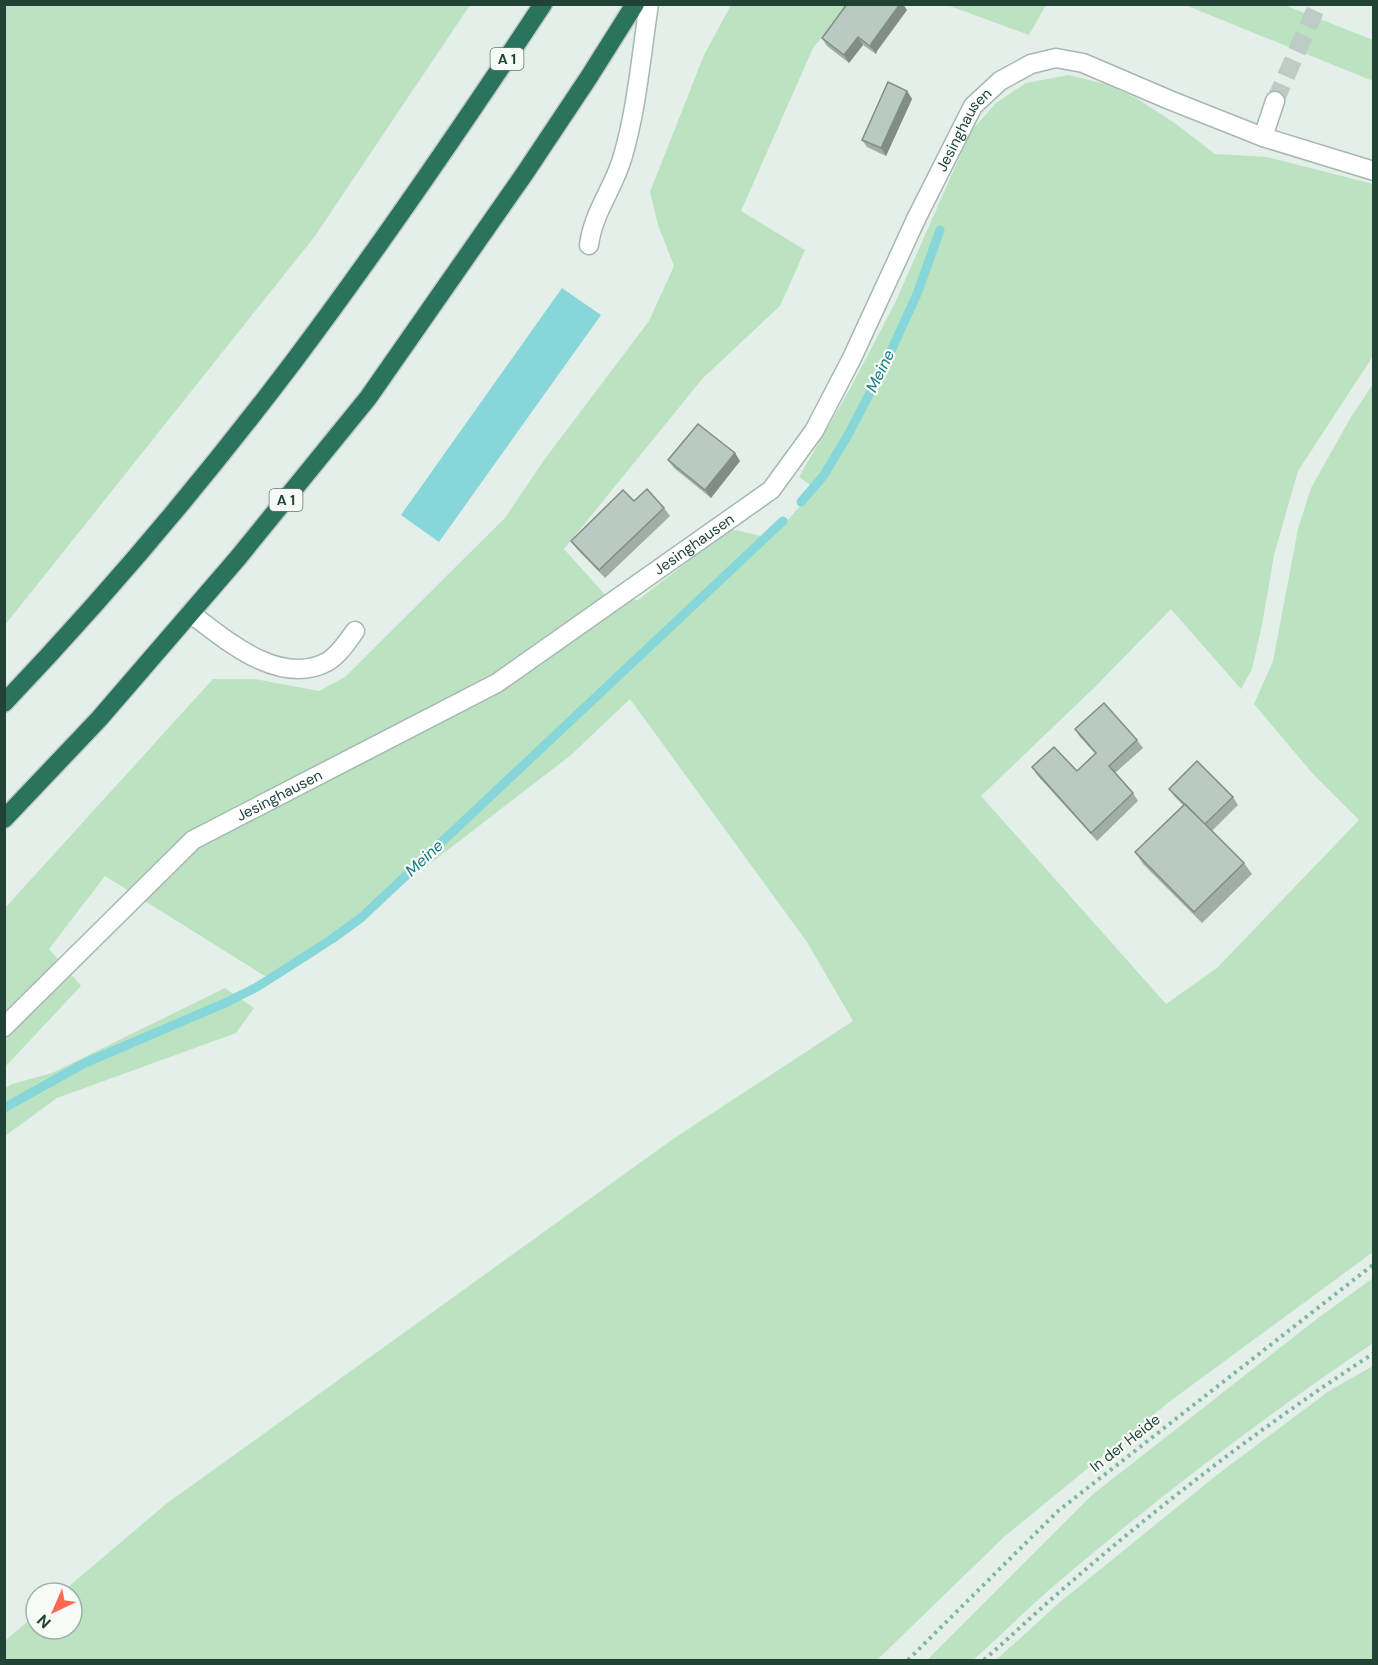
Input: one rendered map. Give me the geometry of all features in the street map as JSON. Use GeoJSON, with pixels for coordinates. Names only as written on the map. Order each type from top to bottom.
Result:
{"type":"FeatureCollection","features":[{"type":"Feature","properties":{"kind":"highway","name":"A 1"},"geometry":{"type":"LineString","coordinates":[[4,703],[32,675],[166,522],[295,360],[439,158],[543,4]]}},
{"type":"Feature","properties":{"kind":"highway","name":"A 1"},"geometry":{"type":"LineString","coordinates":[[4,819],[99,719],[237,559],[368,398],[525,173],[635,4]]}},
{"type":"Feature","properties":{"kind":"street"},"geometry":{"type":"LineString","coordinates":[[589,245],[596,216],[619,169],[628,138],[649,4]]}},
{"type":"Feature","properties":{"kind":"street","name":"Jesinghausen"},"geometry":{"type":"LineString","coordinates":[[4,1027],[193,840],[497,683],[771,490],[814,431],[852,358],[918,216],[974,106],[1000,81],[1031,64],[1056,58],[1083,63],[1263,137],[1374,171]]}},
{"type":"Feature","properties":{"kind":"street"},"geometry":{"type":"LineString","coordinates":[[1263,137],[1275,101]]}},
{"type":"Feature","properties":{"kind":"street"},"geometry":{"type":"LineString","coordinates":[[190,613],[227,641],[274,666],[309,668],[327,662],[336,655],[355,631]]}},
{"type":"Feature","properties":{"kind":"path","name":"In der Heide"},"geometry":{"type":"LineString","coordinates":[[908,1660],[1058,1511],[1374,1264]]}},
{"type":"Feature","properties":{"kind":"path"},"geometry":{"type":"LineString","coordinates":[[984,1660],[1055,1596],[1212,1468],[1324,1385],[1374,1353]]}},
{"type":"Feature","properties":{"kind":"green space"},"geometry":{"type":"Polygon","coordinates":[[[4,5],[470,5],[315,236],[5,625],[4,5]]]}},
{"type":"Feature","properties":{"kind":"green space"},"geometry":{"type":"Polygon","coordinates":[[[731,5],[848,5],[813,48],[741,211],[805,250],[780,306],[703,378],[564,549],[608,598],[638,600],[730,529],[771,538],[816,489],[799,477],[851,387],[895,303],[971,131],[996,103],[1026,83],[1069,75],[1105,84],[1136,98],[1176,124],[1215,154],[1267,157],[1373,184],[1373,356],[1298,471],[1274,555],[1252,669],[1241,689],[1171,609],[1095,687],[981,796],[1166,1004],[1217,968],[1359,820],[1313,774],[1254,704],[1273,661],[1298,529],[1311,488],[1351,417],[1373,384],[1373,1252],[1169,1402],[1005,1536],[877,1660],[5,1660],[5,1641],[24,1624],[24,1641],[84,1641],[84,1581],[75,1581],[166,1504],[673,1139],[853,1021],[807,942],[630,699],[571,755],[273,981],[105,876],[49,949],[81,986],[5,1067],[5,908],[213,679],[255,679],[319,691],[345,677],[505,518],[544,460],[649,321],[674,266],[658,225],[650,192],[704,55],[731,5]]]}},
{"type":"Feature","properties":{"kind":"green space"},"geometry":{"type":"Polygon","coordinates":[[[947,5],[1046,5],[1029,35],[947,5]]]}},
{"type":"Feature","properties":{"kind":"green space"},"geometry":{"type":"Polygon","coordinates":[[[1185,5],[1284,5],[1373,40],[1373,81],[1185,5]]]}},
{"type":"Feature","properties":{"kind":"green space"},"geometry":{"type":"Polygon","coordinates":[[[225,988],[254,1008],[236,1033],[57,1098],[5,1136],[5,1088],[52,1073],[225,988]]]}},
{"type":"Feature","properties":{"kind":"green space"},"geometry":{"type":"Polygon","coordinates":[[[1373,1278],[1373,1343],[1249,1431],[1168,1493],[1050,1589],[973,1660],[927,1660],[1092,1495],[1318,1318],[1373,1278]]]}},
{"type":"Feature","properties":{"kind":"green space"},"geometry":{"type":"Polygon","coordinates":[[[1373,1366],[1373,1660],[996,1660],[1060,1602],[1218,1474],[1329,1391],[1373,1366]]]}},
{"type":"Feature","properties":{"kind":"water"},"geometry":{"type":"Polygon","coordinates":[[[562,288],[601,315],[439,542],[401,515],[562,288]]]}},
{"type":"Feature","properties":{"kind":"building"},"geometry":{"type":"Polygon","coordinates":[[[847,4],[900,4],[871,47],[858,37],[844,55],[822,38],[847,4]]]}},
{"type":"Feature","properties":{"kind":"building"},"geometry":{"type":"Polygon","coordinates":[[[888,82],[907,91],[881,148],[862,140],[888,82]]]}},
{"type":"Feature","properties":{"kind":"building"},"geometry":{"type":"Polygon","coordinates":[[[698,424],[735,453],[705,490],[668,460],[698,424]]]}},
{"type":"Feature","properties":{"kind":"building"},"geometry":{"type":"Polygon","coordinates":[[[647,489],[664,508],[599,570],[571,541],[623,490],[634,501],[647,489]]]}},
{"type":"Feature","properties":{"kind":"building"},"geometry":{"type":"Polygon","coordinates":[[[1104,703],[1137,740],[1109,766],[1133,793],[1091,833],[1032,767],[1054,747],[1077,771],[1096,753],[1075,729],[1104,703]]]}},
{"type":"Feature","properties":{"kind":"building"},"geometry":{"type":"Polygon","coordinates":[[[1197,761],[1233,797],[1205,824],[1169,789],[1197,761]]]}},
{"type":"Feature","properties":{"kind":"building"},"geometry":{"type":"Polygon","coordinates":[[[1185,804],[1244,863],[1194,912],[1135,852],[1185,804]]]}},
{"type":"Feature","properties":{"kind":"waterway","name":"Meine"},"geometry":{"type":"LineString","coordinates":[[801,502],[824,475],[885,364],[917,294],[940,230]]}},
{"type":"Feature","properties":{"kind":"waterway","name":"Meine"},"geometry":{"type":"LineString","coordinates":[[4,1108],[85,1063],[257,987],[362,917],[783,521]]}},
{"type":"Feature","properties":{"kind":"tunnel"},"geometry":{"type":"LineString","coordinates":[[1275,101],[1318,4]]}}]}
